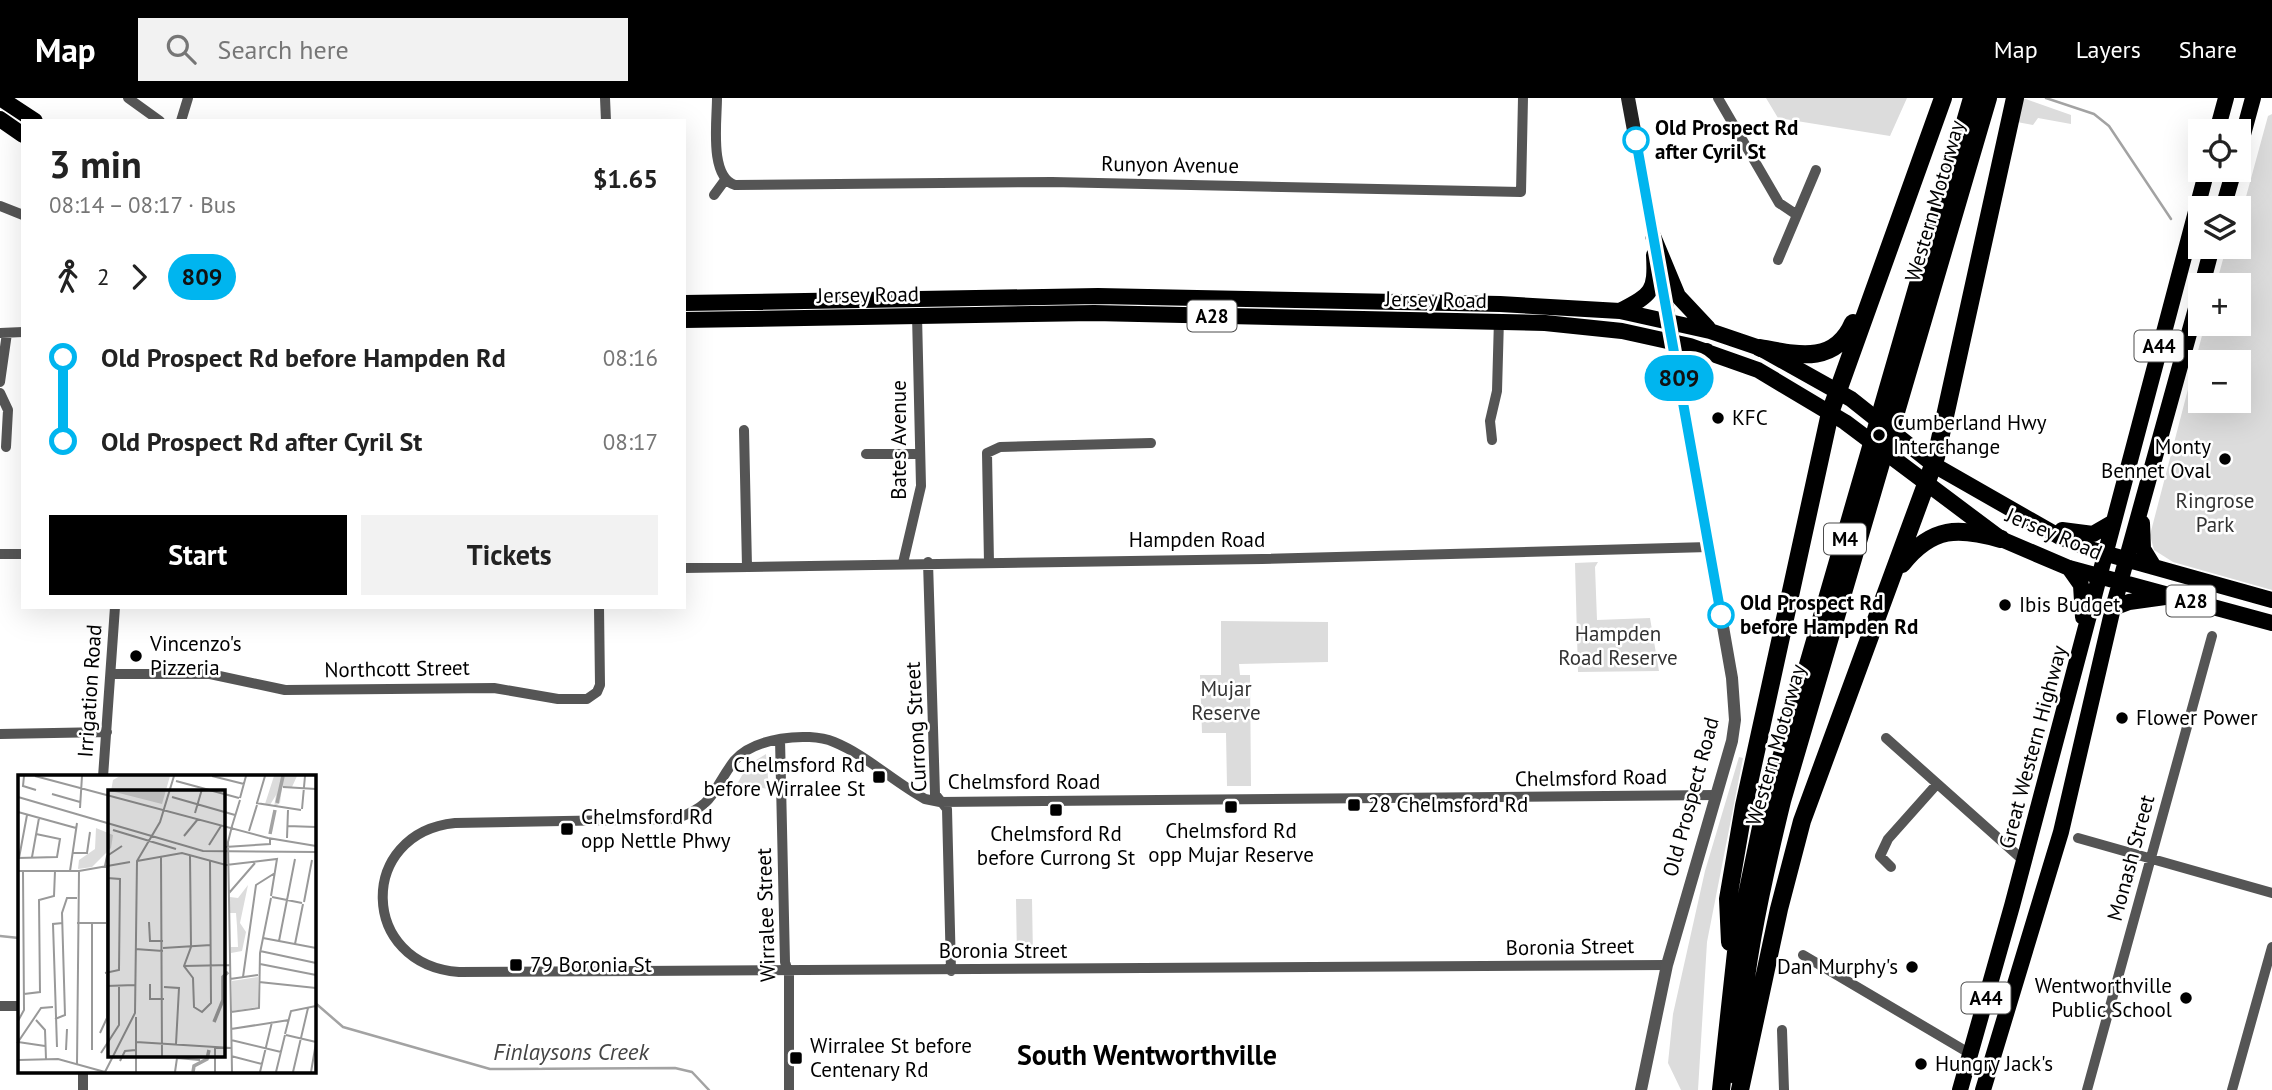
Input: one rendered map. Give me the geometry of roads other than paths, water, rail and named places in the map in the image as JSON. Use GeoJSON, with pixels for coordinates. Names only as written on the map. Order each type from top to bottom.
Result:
{"type":"FeatureCollection","features":[{"type":"Feature","properties":{"kind":"highway"},"geometry":{"type":"LineString","coordinates":[[0,98],[32,119]]}},
{"type":"Feature","properties":{"kind":"highway"},"geometry":{"type":"LineString","coordinates":[[1760,348],[1814,356],[1831,350],[1846,336],[1935,98]]}},
{"type":"Feature","properties":{"kind":"highway"},"geometry":{"type":"LineString","coordinates":[[1731,984],[1728,899],[1760,725],[1844,395],[1943,98]]}},
{"type":"Feature","properties":{"kind":"highway","name":"Western Motorway"},"geometry":{"type":"LineString","coordinates":[[1721,1090],[1731,984],[1745,902],[1771,789],[1972,98]]}},
{"type":"Feature","properties":{"kind":"highway","name":"Western Motorway"},"geometry":{"type":"LineString","coordinates":[[1738,1090],[1748,966],[1782,802],[1988,98]]}},
{"type":"Feature","properties":{"kind":"highway"},"geometry":{"type":"LineString","coordinates":[[1738,1090],[1802,821],[1934,465],[2015,98]]}},
{"type":"Feature","properties":{"kind":"highway"},"geometry":{"type":"LineString","coordinates":[[2221,119],[2227,98]]}},
{"type":"Feature","properties":{"kind":"highway"},"geometry":{"type":"LineString","coordinates":[[2247,119],[2253,98]]}},
{"type":"Feature","properties":{"kind":"highway"},"geometry":{"type":"LineString","coordinates":[[0,119],[21,134]]}},
{"type":"Feature","properties":{"kind":"highway","name":"Great Western Highway"},"geometry":{"type":"LineString","coordinates":[[1960,1090],[2024,861],[2204,182]]}},
{"type":"Feature","properties":{"kind":"highway"},"geometry":{"type":"LineString","coordinates":[[1620,311],[1642,301],[1651,292],[1655,279],[1653,236]]}},
{"type":"Feature","properties":{"kind":"highway"},"geometry":{"type":"LineString","coordinates":[[1653,236],[1678,296],[1710,331]]}},
{"type":"Feature","properties":{"kind":"highway","name":"Jersey Road"},"geometry":{"type":"LineString","coordinates":[[686,303],[1098,296],[1500,304],[1620,311],[1710,331],[1760,348],[1844,395],[1934,465],[2060,537],[2105,553]]}},
{"type":"Feature","properties":{"kind":"highway","name":"Jersey Road"},"geometry":{"type":"LineString","coordinates":[[686,320],[1094,313],[1499,322],[1594,327],[1673,341],[1758,370],[1838,417],[2001,539],[2069,568],[2120,582]]}},
{"type":"Feature","properties":{"kind":"highway","name":"Great Western Highway"},"geometry":{"type":"LineString","coordinates":[[1983,1090],[2061,832],[2113,608],[2188,336]]}},
{"type":"Feature","properties":{"kind":"highway"},"geometry":{"type":"LineString","coordinates":[[1683,398],[1682,382],[1686,368],[1707,351]]}},
{"type":"Feature","properties":{"kind":"highway"},"geometry":{"type":"LineString","coordinates":[[2145,489],[2143,549],[2154,567]]}},
{"type":"Feature","properties":{"kind":"highway"},"geometry":{"type":"LineString","coordinates":[[2033,523],[2082,534],[2102,530],[2112,523]]}},
{"type":"Feature","properties":{"kind":"highway"},"geometry":{"type":"LineString","coordinates":[[1884,603],[1900,566],[1914,549],[1932,537],[1970,530],[2001,539]]}},
{"type":"Feature","properties":{"kind":"highway","name":"A28"},"geometry":{"type":"LineString","coordinates":[[2105,553],[2272,600]]}},
{"type":"Feature","properties":{"kind":"highway"},"geometry":{"type":"LineString","coordinates":[[2069,568],[2081,585],[2084,634]]}},
{"type":"Feature","properties":{"kind":"highway","name":"A28"},"geometry":{"type":"LineString","coordinates":[[2120,582],[2272,623]]}},
{"type":"Feature","properties":{"kind":"highway"},"geometry":{"type":"LineString","coordinates":[[2113,608],[2129,602],[2171,596]]}},
{"type":"Feature","properties":{"kind":"main road","name":"Old Prospect Road"},"geometry":{"type":"LineString","coordinates":[[1628,98],[1673,341]]}},
{"type":"Feature","properties":{"kind":"street"},"geometry":{"type":"LineString","coordinates":[[128,98],[157,119]]}},
{"type":"Feature","properties":{"kind":"street"},"geometry":{"type":"LineString","coordinates":[[182,119],[188,98]]}},
{"type":"Feature","properties":{"kind":"street"},"geometry":{"type":"LineString","coordinates":[[605,98],[606,119]]}},
{"type":"Feature","properties":{"kind":"street"},"geometry":{"type":"LineString","coordinates":[[714,195],[725,180],[718,165],[717,98]]}},
{"type":"Feature","properties":{"kind":"street","name":"Runyon Avenue"},"geometry":{"type":"LineString","coordinates":[[725,180],[739,185],[1052,182],[1521,192],[1523,98]]}},
{"type":"Feature","properties":{"kind":"street"},"geometry":{"type":"LineString","coordinates":[[1718,98],[1779,203],[1797,215]]}},
{"type":"Feature","properties":{"kind":"street"},"geometry":{"type":"LineString","coordinates":[[1778,260],[1816,170]]}},
{"type":"Feature","properties":{"kind":"street"},"geometry":{"type":"LineString","coordinates":[[0,206],[21,214]]}},
{"type":"Feature","properties":{"kind":"street"},"geometry":{"type":"LineString","coordinates":[[1492,440],[1490,421],[1497,391],[1500,304]]}},
{"type":"Feature","properties":{"kind":"street","name":"Bates Avenue"},"geometry":{"type":"LineString","coordinates":[[903,563],[919,507],[917,316]]}},
{"type":"Feature","properties":{"kind":"street"},"geometry":{"type":"LineString","coordinates":[[0,382],[4,333]]}},
{"type":"Feature","properties":{"kind":"street","name":"Old Prospect Road"},"geometry":{"type":"LineString","coordinates":[[1641,1090],[1667,965],[1734,731],[1735,710],[1673,341]]}},
{"type":"Feature","properties":{"kind":"street"},"geometry":{"type":"LineString","coordinates":[[0,393],[8,410],[6,447]]}},
{"type":"Feature","properties":{"kind":"street"},"geometry":{"type":"LineString","coordinates":[[744,430],[747,567]]}},
{"type":"Feature","properties":{"kind":"street"},"geometry":{"type":"LineString","coordinates":[[989,563],[987,453],[1000,447],[1151,443]]}},
{"type":"Feature","properties":{"kind":"street"},"geometry":{"type":"LineString","coordinates":[[866,454],[920,454]]}},
{"type":"Feature","properties":{"kind":"street","name":"Hampden Road"},"geometry":{"type":"LineString","coordinates":[[686,568],[1709,547]]}},
{"type":"Feature","properties":{"kind":"street"},"geometry":{"type":"LineString","coordinates":[[0,554],[21,554]]}},
{"type":"Feature","properties":{"kind":"street","name":"Currong Street"},"geometry":{"type":"LineString","coordinates":[[928,562],[935,794],[947,808],[951,971]]}},
{"type":"Feature","properties":{"kind":"street","name":"Irrigation Road"},"geometry":{"type":"LineString","coordinates":[[103,775],[115,609]]}},
{"type":"Feature","properties":{"kind":"street","name":"Northcott Street"},"geometry":{"type":"LineString","coordinates":[[111,674],[210,674],[285,690],[494,688],[554,699],[583,699],[594,695],[600,685],[599,609]]}},
{"type":"Feature","properties":{"kind":"street","name":"Monash Street"},"geometry":{"type":"LineString","coordinates":[[2087,1090],[2212,636]]}},
{"type":"Feature","properties":{"kind":"street"},"geometry":{"type":"LineString","coordinates":[[0,734],[107,732]]}},
{"type":"Feature","properties":{"kind":"street"},"geometry":{"type":"LineString","coordinates":[[1886,738],[2024,861]]}},
{"type":"Feature","properties":{"kind":"street","name":"Chelmsford Road"},"geometry":{"type":"LineString","coordinates":[[382,896],[386,874],[397,853],[408,841],[427,829],[455,823],[675,819],[691,813],[710,799],[732,764],[748,748],[764,741],[780,739],[831,741],[925,799],[940,802],[1716,795]]}},
{"type":"Feature","properties":{"kind":"street","name":"Wirralee Street"},"geometry":{"type":"LineString","coordinates":[[780,739],[789,1090]]}},
{"type":"Feature","properties":{"kind":"street"},"geometry":{"type":"LineString","coordinates":[[1891,867],[1880,856],[1888,839],[1937,784]]}},
{"type":"Feature","properties":{"kind":"street"},"geometry":{"type":"LineString","coordinates":[[2078,838],[2272,893]]}},
{"type":"Feature","properties":{"kind":"street","name":"Boronia Street"},"geometry":{"type":"LineString","coordinates":[[382,896],[385,920],[400,946],[418,961],[438,970],[951,971],[1667,965]]}},
{"type":"Feature","properties":{"kind":"street"},"geometry":{"type":"LineString","coordinates":[[2232,1090],[2269,972],[2272,947]]}},
{"type":"Feature","properties":{"kind":"street"},"geometry":{"type":"LineString","coordinates":[[1803,955],[1969,1053]]}},
{"type":"Feature","properties":{"kind":"street"},"geometry":{"type":"LineString","coordinates":[[0,1006],[18,1006]]}},
{"type":"Feature","properties":{"kind":"street"},"geometry":{"type":"LineString","coordinates":[[1782,1030],[1784,1090]]}},
{"type":"Feature","properties":{"kind":"street"},"geometry":{"type":"LineString","coordinates":[[83,1072],[83,1090]]}},
{"type":"Feature","properties":{"kind":"waterway"},"geometry":{"type":"LineString","coordinates":[[2046,98],[2094,114],[2109,126],[2171,219]]}},
{"type":"Feature","properties":{"kind":"waterway"},"geometry":{"type":"LineString","coordinates":[[0,936],[18,938]]}},
{"type":"Feature","properties":{"kind":"waterway","name":"Finlaysons Creek"},"geometry":{"type":"LineString","coordinates":[[315,1003],[343,1027],[490,1069],[675,1068],[692,1072],[709,1090]]}},
{"type":"Feature","properties":{"kind":"place","name":"Old Prospect Rd after Cyril St"},"geometry":{"type":"Point","coordinates":[1636,140]}},
{"type":"Feature","properties":{"kind":"place","name":"KFC"},"geometry":{"type":"Point","coordinates":[1718,418]}},
{"type":"Feature","properties":{"kind":"place","name":"Cumberland Hwy Interchange"},"geometry":{"type":"Point","coordinates":[1879,435]}},
{"type":"Feature","properties":{"kind":"place","name":"Monty Bennet Oval"},"geometry":{"type":"Point","coordinates":[2225,459]}},
{"type":"Feature","properties":{"kind":"place","name":"Ibis Budget"},"geometry":{"type":"Point","coordinates":[2005,605]}},
{"type":"Feature","properties":{"kind":"place","name":"Old Prospect Rd before Hampden Rd"},"geometry":{"type":"Point","coordinates":[1721,615]}},
{"type":"Feature","properties":{"kind":"place","name":"Vincenzo's Pizzeria"},"geometry":{"type":"Point","coordinates":[136,656]}},
{"type":"Feature","properties":{"kind":"place","name":"Flower Power"},"geometry":{"type":"Point","coordinates":[2122,718]}},
{"type":"Feature","properties":{"kind":"place","name":"Chelmsford Rd before Wirralee St"},"geometry":{"type":"Point","coordinates":[879,777]}},
{"type":"Feature","properties":{"kind":"place","name":"28 Chelmsford Rd"},"geometry":{"type":"Point","coordinates":[1354,805]}},
{"type":"Feature","properties":{"kind":"place","name":"Chelmsford Rd opp Mujar Reserve"},"geometry":{"type":"Point","coordinates":[1231,807]}},
{"type":"Feature","properties":{"kind":"place","name":"Chelmsford Rd before Currong St"},"geometry":{"type":"Point","coordinates":[1056,810]}},
{"type":"Feature","properties":{"kind":"place","name":"Chelmsford Rd opp Nettle Phwy"},"geometry":{"type":"Point","coordinates":[567,829]}},
{"type":"Feature","properties":{"kind":"place","name":"79 Boronia St"},"geometry":{"type":"Point","coordinates":[516,965]}},
{"type":"Feature","properties":{"kind":"place","name":"Dan Murphy's"},"geometry":{"type":"Point","coordinates":[1912,967]}},
{"type":"Feature","properties":{"kind":"place","name":"Wentworthville Public School"},"geometry":{"type":"Point","coordinates":[2186,998]}},
{"type":"Feature","properties":{"kind":"place","name":"Wirralee St before Centenary Rd"},"geometry":{"type":"Point","coordinates":[796,1058]}},
{"type":"Feature","properties":{"kind":"place","name":"Hungry Jack's"},"geometry":{"type":"Point","coordinates":[1921,1064]}},
{"type":"Feature","properties":{"kind":"district","name":"South Wentworthville"},"geometry":{"type":"Point","coordinates":[1147,1055]}},
{"type":"Feature","properties":{"kind":"park label","name":"Ringrose Park"},"geometry":{"type":"Point","coordinates":[2215,513]}},
{"type":"Feature","properties":{"kind":"park label","name":"Hampden Road Reserve"},"geometry":{"type":"Point","coordinates":[1618,646]}},
{"type":"Feature","properties":{"kind":"park label","name":"Mujar Reserve"},"geometry":{"type":"Point","coordinates":[1226,701]}}]}
